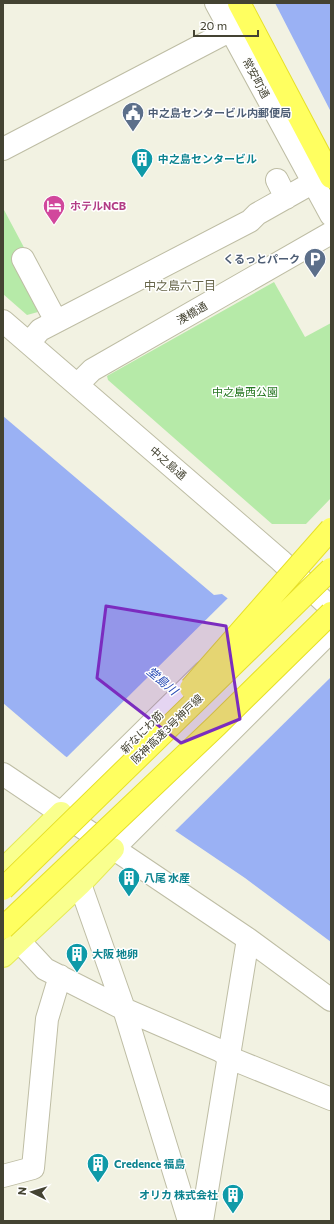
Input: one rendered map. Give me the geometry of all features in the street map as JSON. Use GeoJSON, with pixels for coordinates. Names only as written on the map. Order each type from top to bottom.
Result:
{"type":"FeatureCollection","features":[{"type":"Feature","properties":{"kind":"highway"},"geometry":{"type":"LineString","coordinates":[[239,3],[321,180]]}},
{"type":"Feature","properties":{"kind":"highway"},"geometry":{"type":"LineString","coordinates":[[113,781],[179,701],[331,529]]}},
{"type":"Feature","properties":{"kind":"highway","name":"阪神高速3号神戸線"},"geometry":{"type":"LineString","coordinates":[[3,889],[331,569]]}},
{"type":"Feature","properties":{"kind":"highway"},"geometry":{"type":"LineString","coordinates":[[11,935],[329,619]]}},
{"type":"Feature","properties":{"kind":"main road","name":"新なにわ筋"},"geometry":{"type":"LineString","coordinates":[[3,870],[61,813]]}},
{"type":"Feature","properties":{"kind":"main road"},"geometry":{"type":"LineString","coordinates":[[3,956],[11,935],[80,884],[113,849]]}},
{"type":"Feature","properties":{"kind":"street","name":"常安町通"},"geometry":{"type":"LineString","coordinates":[[216,3],[321,180],[331,215]]}},
{"type":"Feature","properties":{"kind":"street"},"geometry":{"type":"LineString","coordinates":[[3,150],[231,30]]}},
{"type":"Feature","properties":{"kind":"street"},"geometry":{"type":"LineString","coordinates":[[29,343],[40,330],[56,321],[108,296],[250,221],[281,189],[321,180]]}},
{"type":"Feature","properties":{"kind":"street","name":"湊橋通"},"geometry":{"type":"LineString","coordinates":[[78,384],[92,370],[331,234]]}},
{"type":"Feature","properties":{"kind":"street"},"geometry":{"type":"LineString","coordinates":[[24,259],[56,321]]}},
{"type":"Feature","properties":{"kind":"street","name":"中之島通"},"geometry":{"type":"LineString","coordinates":[[3,321],[78,384],[298,577],[329,619]]}},
{"type":"Feature","properties":{"kind":"street","name":"新なにわ筋"},"geometry":{"type":"LineString","coordinates":[[61,813],[331,543]]}},
{"type":"Feature","properties":{"kind":"street"},"geometry":{"type":"LineString","coordinates":[[113,849],[313,649],[329,619]]}},
{"type":"Feature","properties":{"kind":"street"},"geometry":{"type":"LineString","coordinates":[[3,774],[248,939],[331,1000]]}},
{"type":"Feature","properties":{"kind":"street"},"geometry":{"type":"LineString","coordinates":[[80,884],[124,1009],[189,1221]]}},
{"type":"Feature","properties":{"kind":"street"},"geometry":{"type":"LineString","coordinates":[[11,935],[45,969],[124,1009],[221,1052],[230,1058],[331,1099]]}},
{"type":"Feature","properties":{"kind":"street"},"geometry":{"type":"LineString","coordinates":[[202,1221],[230,1058],[248,939]]}},
{"type":"Feature","properties":{"kind":"street"},"geometry":{"type":"LineString","coordinates":[[3,1176],[33,1168],[47,1019],[60,976]]}},
{"type":"Feature","properties":{"kind":"highlighted area"},"geometry":{"type":"Polygon","coordinates":[[[106,606],[226,626],[240,719],[181,743],[97,678],[106,606]]]}},
{"type":"Feature","properties":{"kind":"green space"},"geometry":{"type":"Polygon","coordinates":[[[3,208],[28,255],[41,307],[38,312],[27,315],[3,294],[3,208]]]}},
{"type":"Feature","properties":{"kind":"green space","name":"中之島西公園"},"geometry":{"type":"Polygon","coordinates":[[[274,282],[305,337],[331,323],[331,498],[306,524],[272,524],[108,380],[107,376],[274,282]]]}},
{"type":"Feature","properties":{"kind":"water"},"geometry":{"type":"Polygon","coordinates":[[[275,3],[331,3],[331,112],[275,3]]]}},
{"type":"Feature","properties":{"kind":"water","name":"堂島川"},"geometry":{"type":"Polygon","coordinates":[[[3,416],[214,595],[222,594],[331,678],[331,942],[245,878],[65,756],[3,703],[3,416]]]}},
{"type":"Feature","properties":{"kind":"pier"},"geometry":{"type":"Polygon","coordinates":[[[229,597],[331,677],[174,832],[65,759],[229,597]]]}},
{"type":"Feature","properties":{"kind":"place","name":"中之島センタービル内郵便局"},"geometry":{"type":"Point","coordinates":[133,132]}},
{"type":"Feature","properties":{"kind":"place","name":"中之島センタービル"},"geometry":{"type":"Point","coordinates":[142,178]}},
{"type":"Feature","properties":{"kind":"place","name":"ホテルNCB"},"geometry":{"type":"Point","coordinates":[54,226]}},
{"type":"Feature","properties":{"kind":"place","name":"くるっとパーク"},"geometry":{"type":"Point","coordinates":[315,278]}},
{"type":"Feature","properties":{"kind":"place","name":"八尾 水産"},"geometry":{"type":"Point","coordinates":[129,898]}},
{"type":"Feature","properties":{"kind":"place","name":"大阪 地卵"},"geometry":{"type":"Point","coordinates":[77,974]}},
{"type":"Feature","properties":{"kind":"place","name":"Credence 福島"},"geometry":{"type":"Point","coordinates":[98,1184]}},
{"type":"Feature","properties":{"kind":"place","name":"オリカ 株式会社"},"geometry":{"type":"Point","coordinates":[233,1214]}},
{"type":"Feature","properties":{"kind":"district","name":"中之島六丁目"},"geometry":{"type":"Point","coordinates":[180,286]}}]}
